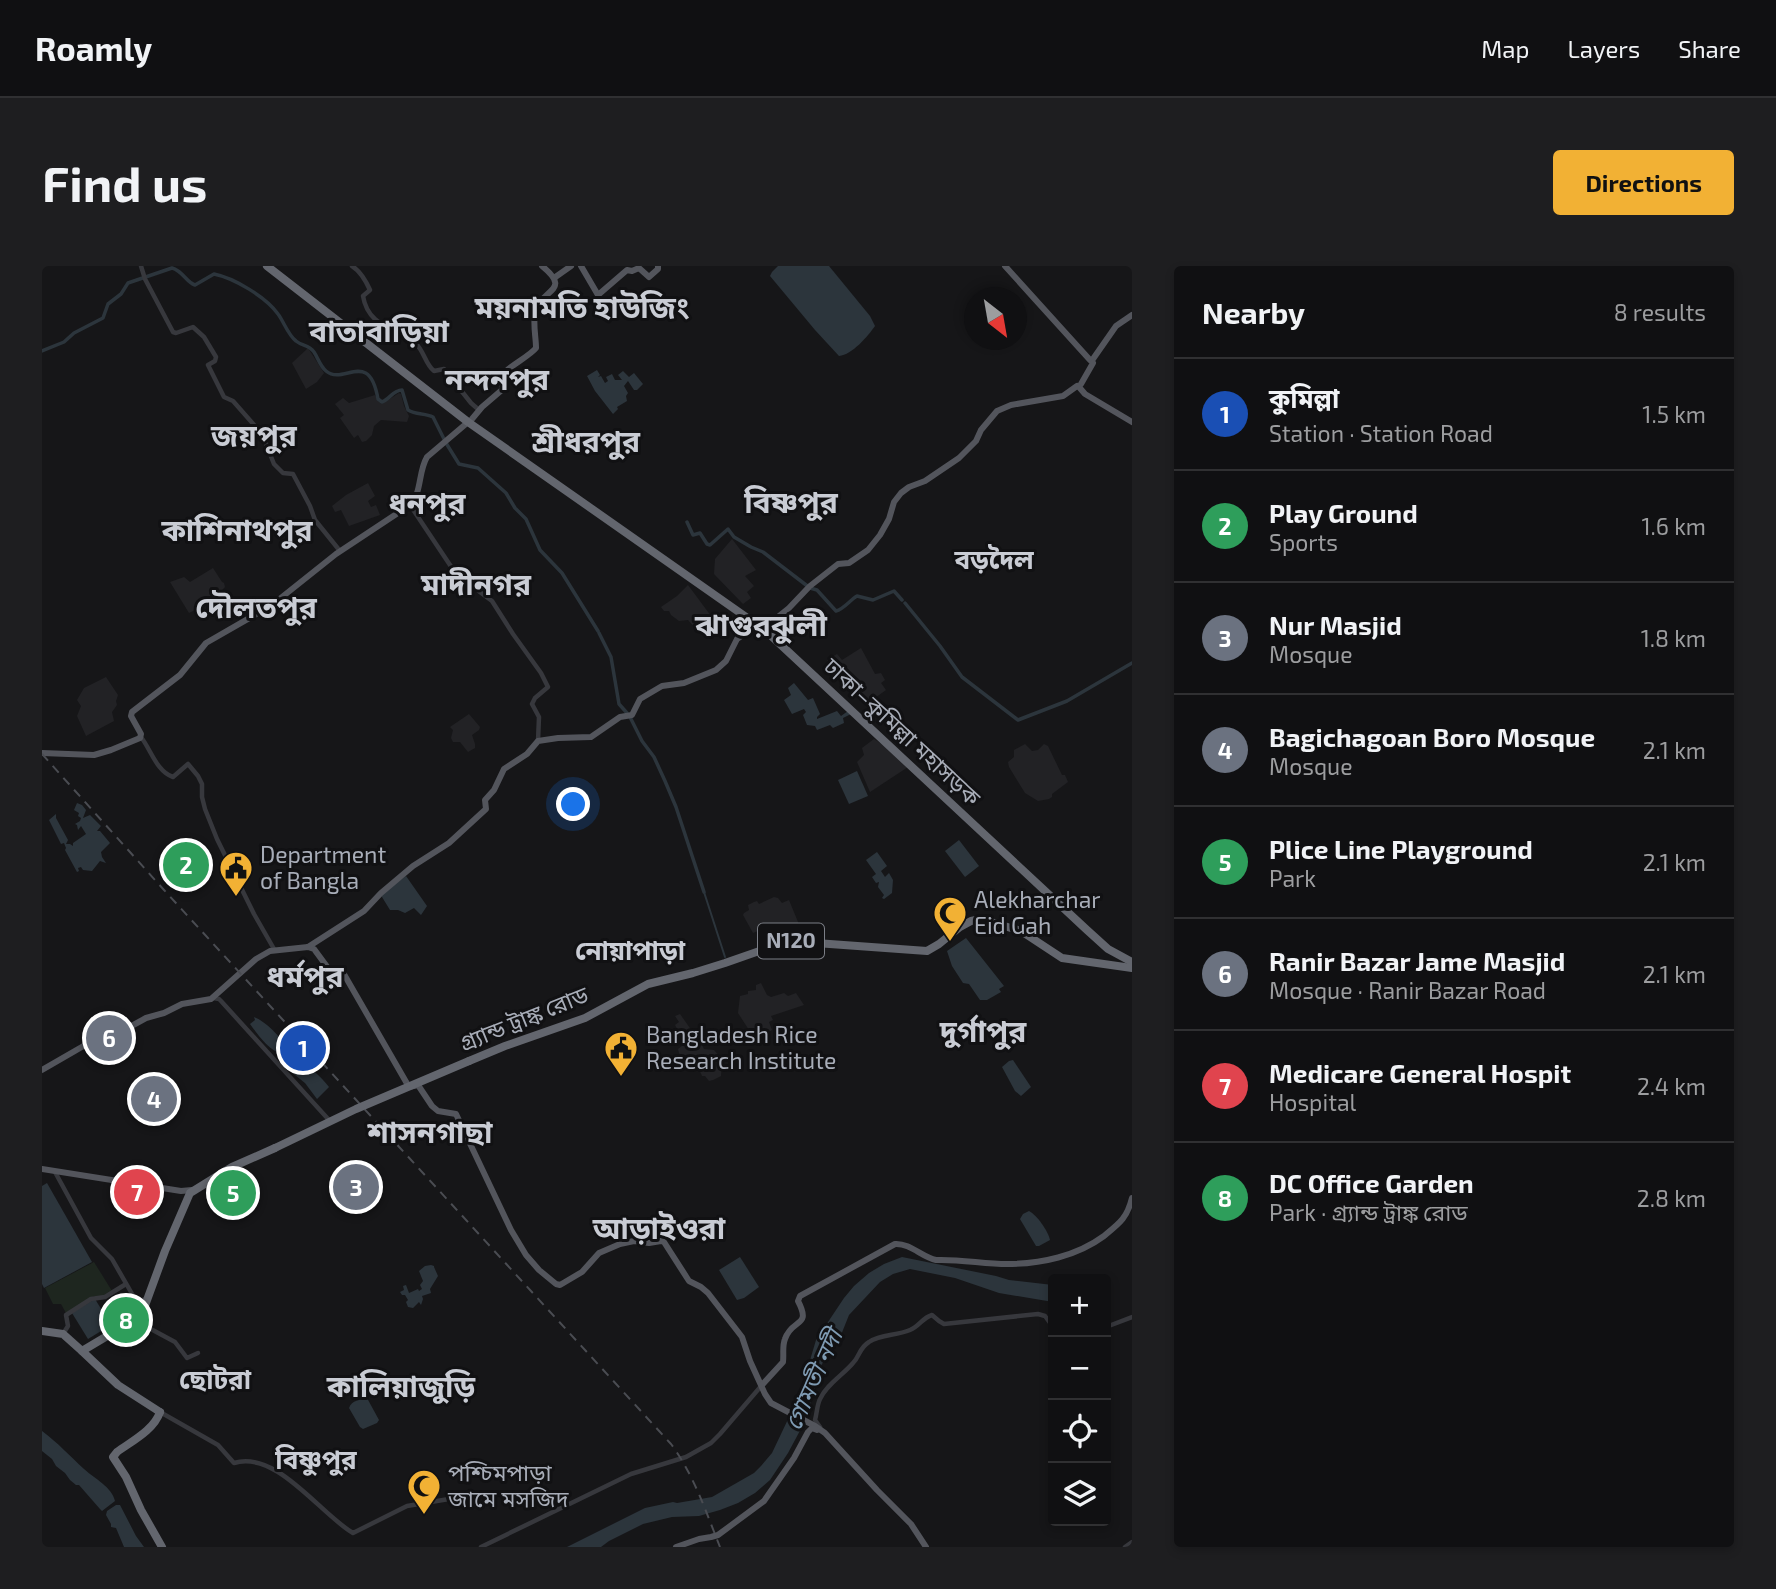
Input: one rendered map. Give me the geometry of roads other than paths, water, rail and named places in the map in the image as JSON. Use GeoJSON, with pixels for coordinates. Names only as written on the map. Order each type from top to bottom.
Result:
{"type":"FeatureCollection","features":[{"type":"Feature","properties":{"kind":"highway"},"geometry":{"type":"LineString","coordinates":[[267,266],[499,442]]}},
{"type":"Feature","properties":{"kind":"highway"},"geometry":{"type":"LineString","coordinates":[[274,266],[383,350],[445,402],[449,402],[469,421],[658,550],[781,640],[1102,940],[1122,954],[1127,964]]}},
{"type":"Feature","properties":{"kind":"highway","name":"গ্র্যান্ড ট্রাঙ্ক রোড"},"geometry":{"type":"LineString","coordinates":[[189,1192],[232,1167],[356,1109],[505,1046],[584,1018],[648,984],[736,960],[788,940],[927,951],[960,927],[975,920],[986,919],[1025,933],[1062,958],[1127,964]]}},
{"type":"Feature","properties":{"kind":"highway"},"geometry":{"type":"LineString","coordinates":[[82,1351],[142,1313],[189,1192]]}},
{"type":"Feature","properties":{"kind":"highway"},"geometry":{"type":"LineString","coordinates":[[42,1331],[63,1334],[118,1385],[160,1412],[150,1427],[113,1458],[126,1477],[162,1547]]}},
{"type":"Feature","properties":{"kind":"main road"},"geometry":{"type":"LineString","coordinates":[[42,753],[94,755],[141,737],[131,716],[132,712],[180,675],[202,646],[279,601],[340,551],[410,505],[416,497],[425,460],[503,389],[501,378],[507,370],[536,348],[537,309],[555,285],[554,278],[542,266]]}},
{"type":"Feature","properties":{"kind":"main road"},"geometry":{"type":"LineString","coordinates":[[554,278],[571,266]]}},
{"type":"Feature","properties":{"kind":"main road"},"geometry":{"type":"LineString","coordinates":[[580,266],[597,295],[627,270],[639,268],[649,277],[658,266]]}},
{"type":"Feature","properties":{"kind":"main road"},"geometry":{"type":"LineString","coordinates":[[1007,266],[1091,361]]}},
{"type":"Feature","properties":{"kind":"main road"},"geometry":{"type":"LineString","coordinates":[[308,947],[364,911],[413,866],[449,843],[475,820],[486,809],[485,800],[494,790],[504,769],[527,754],[538,741],[594,736],[620,718],[632,715],[640,699],[662,686],[684,683],[716,670],[726,661],[737,639],[774,620],[838,564],[849,564],[868,550],[880,535],[894,502],[901,493],[925,481],[959,458],[997,411],[1011,405],[1063,396],[1079,385],[1091,361],[1116,326],[1132,316]]}},
{"type":"Feature","properties":{"kind":"main road"},"geometry":{"type":"LineString","coordinates":[[1079,385],[1132,421]]}},
{"type":"Feature","properties":{"kind":"main road"},"geometry":{"type":"LineString","coordinates":[[42,1070],[106,1033],[127,1029],[146,1017],[164,1013],[181,1004],[219,996],[256,959],[274,949],[314,949],[327,968],[341,970],[408,1085],[418,1085],[432,1107],[439,1111],[455,1113],[511,1230],[539,1270],[561,1285],[582,1272],[599,1253],[634,1241],[662,1241],[689,1281],[708,1293],[742,1337],[750,1361],[769,1400],[778,1408],[825,1433],[911,1524],[926,1547]]}},
{"type":"Feature","properties":{"kind":"main road"},"geometry":{"type":"LineString","coordinates":[[42,1169],[189,1192]]}},
{"type":"Feature","properties":{"kind":"main road"},"geometry":{"type":"LineString","coordinates":[[762,1385],[783,1362],[786,1336],[803,1318],[804,1312],[798,1301],[800,1296],[895,1244],[901,1243],[927,1258],[936,1260],[1005,1264],[1058,1259],[1092,1244],[1120,1223],[1126,1216],[1132,1198]]}},
{"type":"Feature","properties":{"kind":"main road"},"geometry":{"type":"LineString","coordinates":[[676,1547],[721,1533],[761,1504],[794,1458],[810,1426]]}},
{"type":"Feature","properties":{"kind":"street"},"geometry":{"type":"LineString","coordinates":[[141,266],[144,277],[174,333],[193,327],[204,337],[215,355],[215,360],[208,365],[224,397],[233,401],[262,434],[274,464],[283,473],[293,474],[315,520],[340,551]]}},
{"type":"Feature","properties":{"kind":"street"},"geometry":{"type":"LineString","coordinates":[[352,266],[369,286],[363,299],[365,306],[379,323],[413,341],[430,368],[434,371],[444,369],[479,410]]}},
{"type":"Feature","properties":{"kind":"street"},"geometry":{"type":"LineString","coordinates":[[410,505],[461,578],[492,601],[541,673],[548,687],[532,704],[539,717],[538,741]]}},
{"type":"Feature","properties":{"kind":"street"},"geometry":{"type":"LineString","coordinates":[[141,737],[166,775],[172,777],[188,764],[198,776],[202,784],[205,809],[214,831],[254,915],[274,949]]}},
{"type":"Feature","properties":{"kind":"street"},"geometry":{"type":"LineString","coordinates":[[219,996],[330,1120]]}},
{"type":"Feature","properties":{"kind":"street"},"geometry":{"type":"LineString","coordinates":[[282,1067],[296,1054]]}},
{"type":"Feature","properties":{"kind":"street"},"geometry":{"type":"LineString","coordinates":[[273,1149],[408,1085],[479,1057]]}},
{"type":"Feature","properties":{"kind":"street"},"geometry":{"type":"LineString","coordinates":[[273,1149],[479,1057]]}},
{"type":"Feature","properties":{"kind":"street"},"geometry":{"type":"LineString","coordinates":[[54,1171],[91,1238],[112,1259],[136,1300],[147,1298]]}},
{"type":"Feature","properties":{"kind":"street"},"geometry":{"type":"LineString","coordinates":[[63,1334],[68,1325],[66,1315],[91,1298],[105,1297],[125,1284]]}},
{"type":"Feature","properties":{"kind":"street"},"geometry":{"type":"LineString","coordinates":[[825,1433],[815,1420],[821,1398],[836,1379],[855,1362],[860,1349],[875,1338],[903,1333],[919,1326],[923,1319],[932,1315],[944,1324],[1043,1314],[1048,1320]]}},
{"type":"Feature","properties":{"kind":"street"},"geometry":{"type":"LineString","coordinates":[[1111,1326],[1132,1317]]}},
{"type":"Feature","properties":{"kind":"street"},"geometry":{"type":"LineString","coordinates":[[134,1320],[177,1344],[187,1358],[198,1353]]}},
{"type":"Feature","properties":{"kind":"street"},"geometry":{"type":"LineString","coordinates":[[481,1547],[631,1474],[686,1457],[711,1443],[762,1385]]}},
{"type":"Feature","properties":{"kind":"street"},"geometry":{"type":"LineString","coordinates":[[160,1412],[223,1448],[233,1462],[249,1461],[282,1474],[353,1534],[407,1506],[455,1498]]}},
{"type":"Feature","properties":{"kind":"street"},"geometry":{"type":"LineString","coordinates":[[1125,1547],[1132,1542]]}},
{"type":"Feature","properties":{"kind":"water"},"geometry":{"type":"Polygon","coordinates":[[[778,266],[829,266],[870,316],[875,326],[854,349],[839,356],[770,276],[778,266]]]}},
{"type":"Feature","properties":{"kind":"water"},"geometry":{"type":"Polygon","coordinates":[[[597,370],[600,375],[598,377],[601,376],[605,383],[608,381],[606,377],[612,374],[615,380],[622,380],[618,375],[623,371],[629,377],[634,373],[643,384],[634,390],[628,381],[624,386],[628,393],[627,401],[617,407],[613,414],[587,376],[597,370]]]}},
{"type":"Feature","properties":{"kind":"water"},"geometry":{"type":"Polygon","coordinates":[[[794,683],[808,700],[813,698],[820,714],[817,719],[837,711],[841,716],[848,711],[851,714],[843,718],[844,723],[833,728],[830,725],[817,730],[815,726],[807,725],[804,709],[792,714],[784,700],[791,695],[788,688],[794,683]]]}},
{"type":"Feature","properties":{"kind":"water"},"geometry":{"type":"Polygon","coordinates":[[[857,771],[868,796],[849,804],[838,780],[857,771]]]}},
{"type":"Feature","properties":{"kind":"water"},"geometry":{"type":"Polygon","coordinates":[[[77,803],[86,810],[83,818],[90,815],[101,826],[97,831],[110,843],[101,852],[106,863],[100,861],[92,871],[83,870],[81,867],[77,872],[64,843],[61,844],[49,820],[56,814],[68,840],[66,844],[73,846],[73,843],[86,834],[81,826],[78,830],[75,824],[81,818],[74,810],[77,803]]]}},
{"type":"Feature","properties":{"kind":"water"},"geometry":{"type":"Polygon","coordinates":[[[959,840],[979,866],[965,877],[945,851],[959,840]]]}},
{"type":"Feature","properties":{"kind":"water"},"geometry":{"type":"Polygon","coordinates":[[[877,852],[887,866],[881,871],[885,877],[889,873],[893,880],[892,893],[884,899],[878,887],[879,882],[876,883],[872,877],[876,874],[866,860],[877,852]]]}},
{"type":"Feature","properties":{"kind":"water"},"geometry":{"type":"Polygon","coordinates":[[[406,876],[427,906],[421,915],[414,908],[405,913],[390,910],[382,897],[382,894],[406,876]]]}},
{"type":"Feature","properties":{"kind":"water"},"geometry":{"type":"Polygon","coordinates":[[[966,938],[1004,986],[999,989],[1001,992],[987,1000],[980,1000],[969,984],[963,983],[952,966],[947,951],[966,938]]]}},
{"type":"Feature","properties":{"kind":"water"},"geometry":{"type":"Polygon","coordinates":[[[254,1017],[278,1035],[287,1050],[284,1054],[270,1047],[257,1033],[250,1024],[255,1020],[254,1017]]]}},
{"type":"Feature","properties":{"kind":"water"},"geometry":{"type":"Polygon","coordinates":[[[1013,1060],[1031,1087],[1021,1096],[1015,1091],[1002,1067],[1013,1060]]]}},
{"type":"Feature","properties":{"kind":"water"},"geometry":{"type":"Polygon","coordinates":[[[307,1067],[329,1087],[317,1099],[305,1083],[290,1071],[292,1068],[302,1072],[307,1067]]]}},
{"type":"Feature","properties":{"kind":"water"},"geometry":{"type":"Polygon","coordinates":[[[47,1183],[92,1262],[44,1288],[42,1186],[47,1183]]]}},
{"type":"Feature","properties":{"kind":"water"},"geometry":{"type":"Polygon","coordinates":[[[1029,1211],[1042,1224],[1050,1240],[1039,1246],[1036,1246],[1020,1219],[1029,1211]]]}},
{"type":"Feature","properties":{"kind":"water"},"geometry":{"type":"Polygon","coordinates":[[[740,1257],[759,1287],[737,1300],[719,1270],[740,1257]]]}},
{"type":"Feature","properties":{"kind":"water","name":"গোমতী নদী"},"geometry":{"type":"Polygon","coordinates":[[[902,1257],[1009,1280],[1048,1284],[1048,1301],[999,1293],[955,1278],[910,1269],[893,1274],[880,1282],[849,1315],[839,1340],[821,1366],[803,1425],[770,1480],[755,1493],[738,1503],[699,1516],[672,1517],[643,1524],[601,1547],[567,1547],[645,1508],[712,1497],[754,1473],[772,1453],[800,1394],[816,1340],[854,1286],[884,1264],[902,1257]]]}},
{"type":"Feature","properties":{"kind":"water"},"geometry":{"type":"Polygon","coordinates":[[[431,1265],[438,1276],[430,1289],[431,1293],[422,1296],[421,1305],[419,1302],[413,1308],[408,1307],[408,1300],[400,1292],[404,1290],[403,1286],[406,1285],[409,1293],[422,1289],[420,1285],[423,1281],[419,1271],[431,1265]]]}},
{"type":"Feature","properties":{"kind":"water"},"geometry":{"type":"Polygon","coordinates":[[[95,1299],[111,1325],[88,1339],[72,1313],[95,1299]]]}},
{"type":"Feature","properties":{"kind":"water"},"geometry":{"type":"Polygon","coordinates":[[[367,1398],[379,1420],[363,1429],[349,1408],[354,1402],[367,1398]]]}},
{"type":"Feature","properties":{"kind":"water"},"geometry":{"type":"Polygon","coordinates":[[[42,1431],[107,1487],[115,1501],[102,1511],[79,1485],[70,1480],[42,1451],[42,1431]]]}},
{"type":"Feature","properties":{"kind":"water"},"geometry":{"type":"Polygon","coordinates":[[[120,1505],[144,1547],[124,1547],[116,1528],[111,1527],[106,1515],[107,1511],[120,1505]]]}},
{"type":"Feature","properties":{"kind":"waterway"},"geometry":{"type":"LineString","coordinates":[[42,351],[64,342],[74,333],[103,318],[108,304],[121,294],[128,283],[172,268],[195,285],[214,274],[240,284],[273,308],[293,338],[312,350],[326,371],[340,375],[355,372],[369,375],[378,399],[382,402],[396,391],[402,390],[408,410],[433,417],[459,464],[478,468],[506,493],[526,519],[540,550],[562,573],[598,631]]}},
{"type":"Feature","properties":{"kind":"waterway"},"geometry":{"type":"LineString","coordinates":[[687,522],[693,535],[700,533],[710,545],[728,529],[734,537],[763,552],[810,588],[817,590],[836,611],[857,596],[873,600],[894,591],[902,600]]}},
{"type":"Feature","properties":{"kind":"waterway"},"geometry":{"type":"LineString","coordinates":[[905,603],[962,677],[1018,720],[1067,701],[1132,663]]}},
{"type":"Feature","properties":{"kind":"waterway"},"geometry":{"type":"LineString","coordinates":[[599,633],[611,657],[619,704],[627,713]]}},
{"type":"Feature","properties":{"kind":"waterway"},"geometry":{"type":"LineString","coordinates":[[630,717],[654,757],[676,807],[704,892]]}},
{"type":"Feature","properties":{"kind":"waterway"},"geometry":{"type":"LineString","coordinates":[[704,892],[725,957]]}},
{"type":"Feature","properties":{"kind":"railway"},"geometry":{"type":"LineString","coordinates":[[42,754],[671,1444],[693,1481],[720,1547]]}},
{"type":"Feature","properties":{"kind":"place","name":"Play Ground"},"geometry":{"type":"Point","coordinates":[186,865]}},
{"type":"Feature","properties":{"kind":"place","name":"Department of Bangla"},"geometry":{"type":"Point","coordinates":[236,898]}},
{"type":"Feature","properties":{"kind":"place","name":"Alekharchar Eid Gah"},"geometry":{"type":"Point","coordinates":[950,943]}},
{"type":"Feature","properties":{"kind":"place","name":"Ranir Bazar Jame Masjid"},"geometry":{"type":"Point","coordinates":[109,1038]}},
{"type":"Feature","properties":{"kind":"place","name":"কুমিল্লা"},"geometry":{"type":"Point","coordinates":[303,1048]}},
{"type":"Feature","properties":{"kind":"place","name":"Bangladesh Rice Research Institute"},"geometry":{"type":"Point","coordinates":[621,1078]}},
{"type":"Feature","properties":{"kind":"place","name":"Bagichagoan Boro Mosque"},"geometry":{"type":"Point","coordinates":[154,1099]}},
{"type":"Feature","properties":{"kind":"place","name":"Nur Masjid"},"geometry":{"type":"Point","coordinates":[356,1187]}},
{"type":"Feature","properties":{"kind":"place","name":"Medicare General Hospit"},"geometry":{"type":"Point","coordinates":[137,1192]}},
{"type":"Feature","properties":{"kind":"place","name":"Plice Line Playground"},"geometry":{"type":"Point","coordinates":[233,1193]}},
{"type":"Feature","properties":{"kind":"place","name":"DC Office Garden"},"geometry":{"type":"Point","coordinates":[126,1320]}},
{"type":"Feature","properties":{"kind":"place","name":"পশ্চিমপাড়া জামে মসজিদ"},"geometry":{"type":"Point","coordinates":[424,1516]}},
{"type":"Feature","properties":{"kind":"district","name":"ময়নামতি হাউজিং"},"geometry":{"type":"Point","coordinates":[582,308]}},
{"type":"Feature","properties":{"kind":"district","name":"বাতাবাড়িয়া"},"geometry":{"type":"Point","coordinates":[379,332]}},
{"type":"Feature","properties":{"kind":"district","name":"নন্দনপুর"},"geometry":{"type":"Point","coordinates":[497,380]}},
{"type":"Feature","properties":{"kind":"district","name":"জয়পুর"},"geometry":{"type":"Point","coordinates":[254,436]}},
{"type":"Feature","properties":{"kind":"district","name":"শ্রীধরপুর"},"geometry":{"type":"Point","coordinates":[586,442]}},
{"type":"Feature","properties":{"kind":"district","name":"বিষ্ণপুর"},"geometry":{"type":"Point","coordinates":[791,503]}},
{"type":"Feature","properties":{"kind":"district","name":"ধনপুর"},"geometry":{"type":"Point","coordinates":[427,504]}},
{"type":"Feature","properties":{"kind":"district","name":"কাশিনাথপুর"},"geometry":{"type":"Point","coordinates":[237,531]}},
{"type":"Feature","properties":{"kind":"district","name":"বড়দৈল"},"geometry":{"type":"Point","coordinates":[994,560]}},
{"type":"Feature","properties":{"kind":"district","name":"মাদীনগর"},"geometry":{"type":"Point","coordinates":[476,585]}},
{"type":"Feature","properties":{"kind":"district","name":"দৌলতপুর"},"geometry":{"type":"Point","coordinates":[256,608]}},
{"type":"Feature","properties":{"kind":"district","name":"ঝাগুরঝুলী"},"geometry":{"type":"Point","coordinates":[761,626]}},
{"type":"Feature","properties":{"kind":"district","name":"নোয়াপাড়া"},"geometry":{"type":"Point","coordinates":[630,951]}},
{"type":"Feature","properties":{"kind":"district","name":"ধর্মপুর"},"geometry":{"type":"Point","coordinates":[305,977]}},
{"type":"Feature","properties":{"kind":"district","name":"দুর্গাপুর"},"geometry":{"type":"Point","coordinates":[983,1032]}},
{"type":"Feature","properties":{"kind":"district","name":"শাসনগাছা"},"geometry":{"type":"Point","coordinates":[430,1133]}},
{"type":"Feature","properties":{"kind":"district","name":"আড়াইওরা"},"geometry":{"type":"Point","coordinates":[659,1229]}},
{"type":"Feature","properties":{"kind":"district","name":"ছোটরা"},"geometry":{"type":"Point","coordinates":[215,1380]}},
{"type":"Feature","properties":{"kind":"district","name":"কালিয়াজুড়ি"},"geometry":{"type":"Point","coordinates":[401,1387]}},
{"type":"Feature","properties":{"kind":"district","name":"বিষ্ণুপুর"},"geometry":{"type":"Point","coordinates":[316,1460]}}]}
